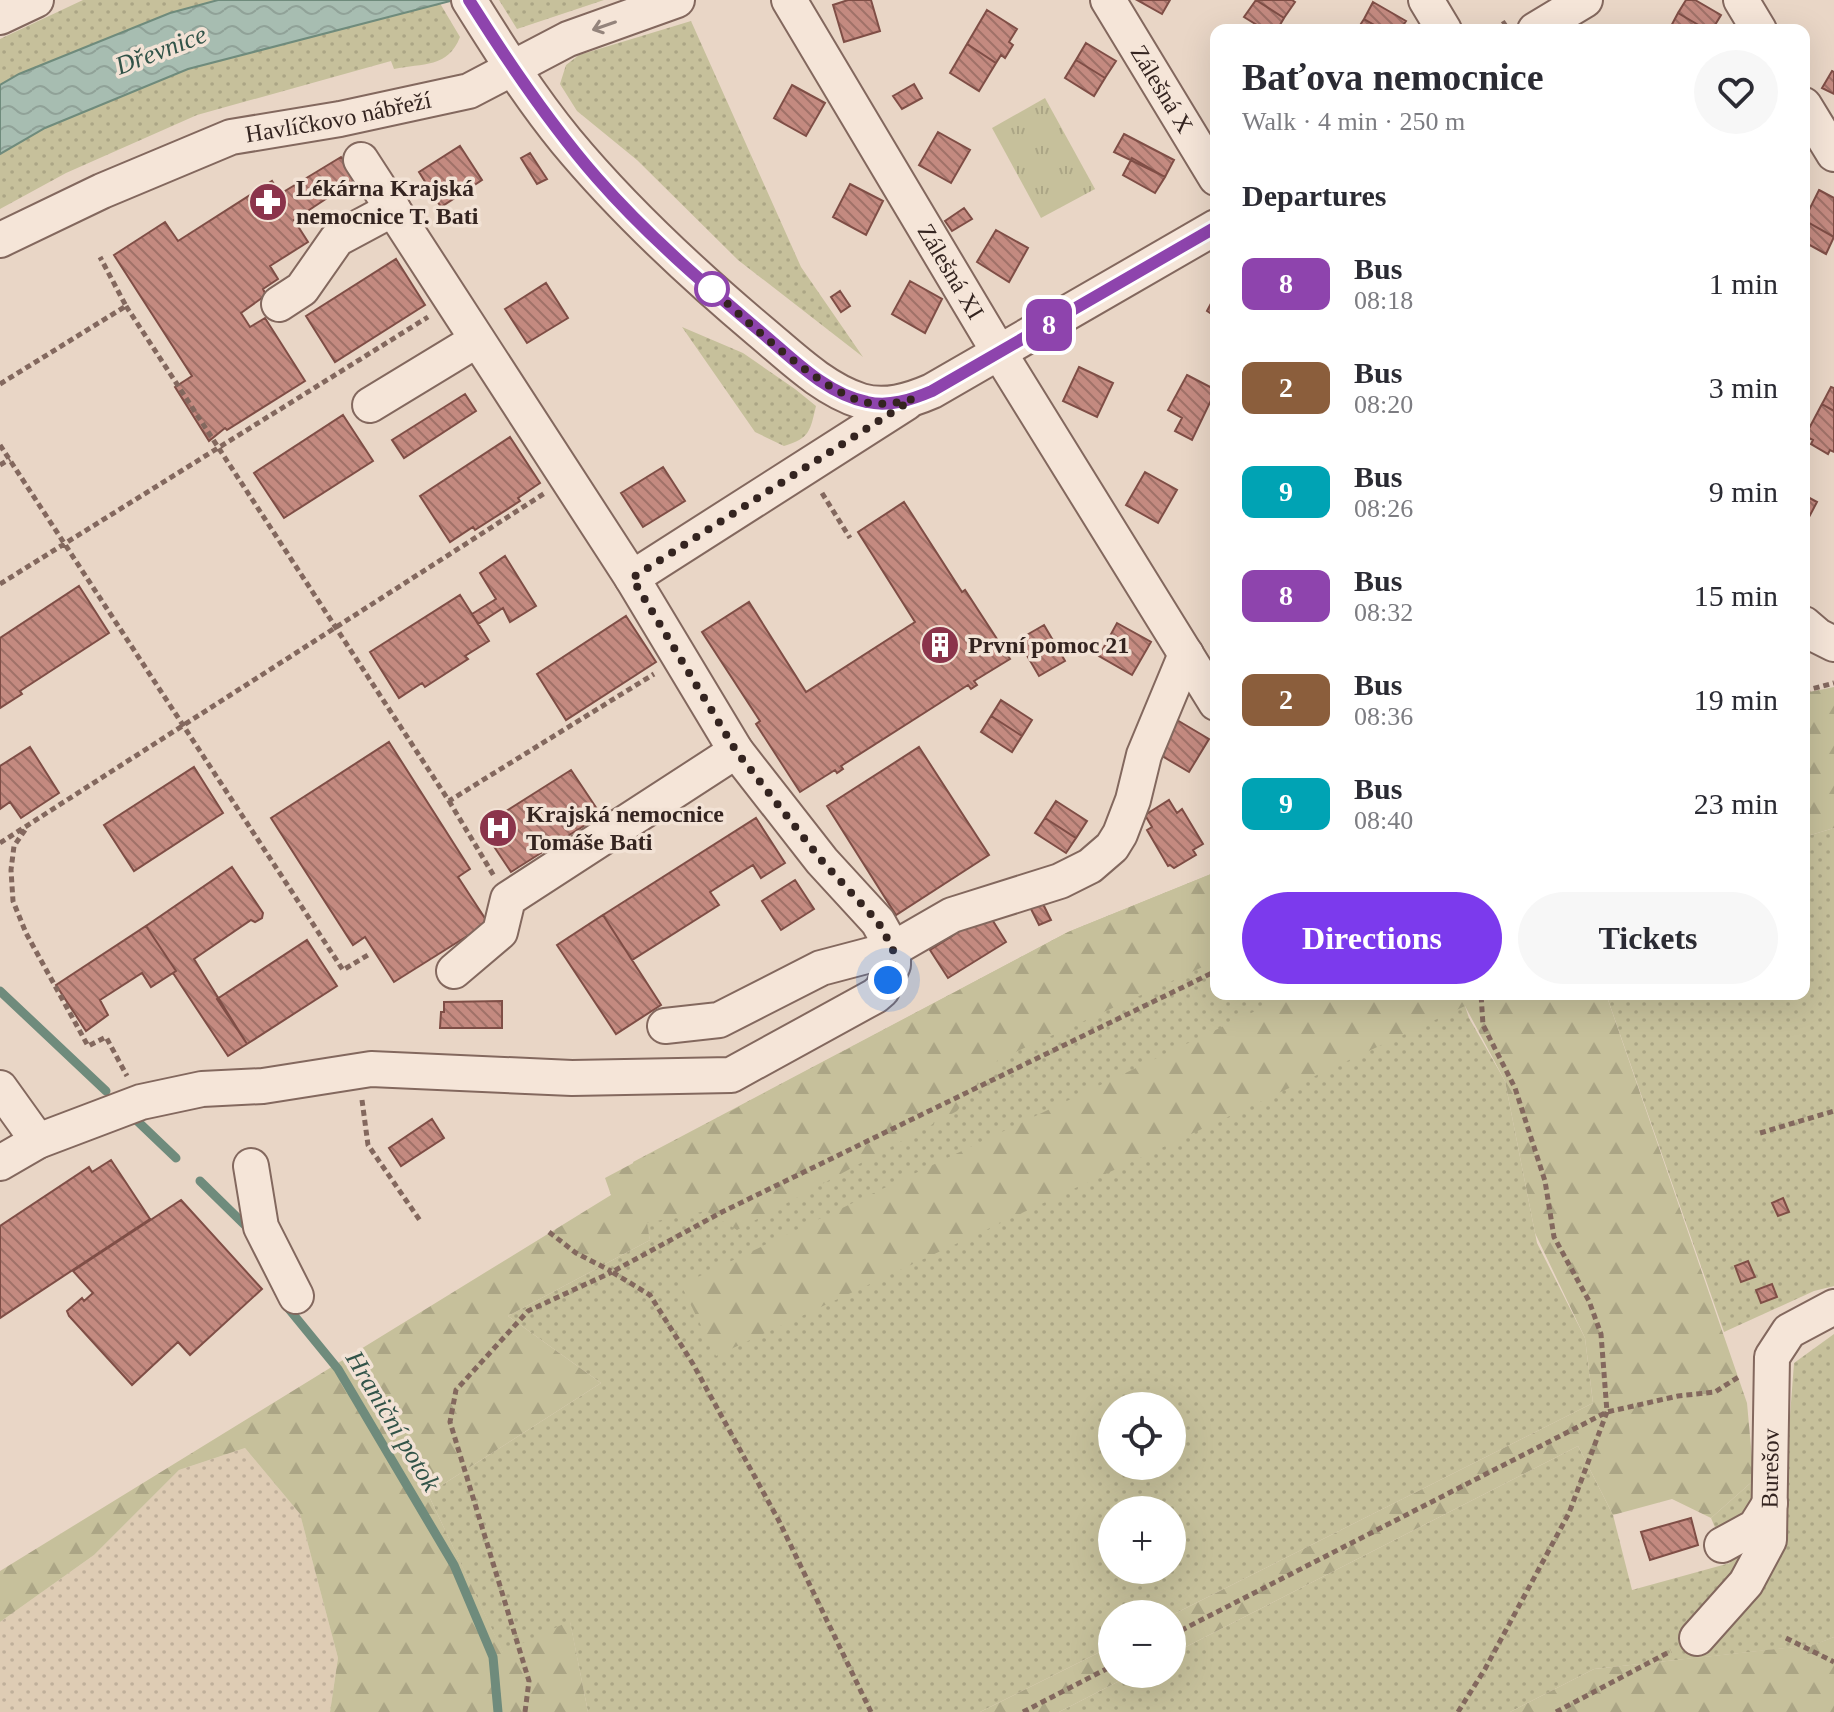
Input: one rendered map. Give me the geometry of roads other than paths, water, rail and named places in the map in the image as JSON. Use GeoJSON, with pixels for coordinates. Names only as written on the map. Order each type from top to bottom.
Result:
{"type":"FeatureCollection","features":[{"type":"Feature","properties":{"kind":"street"},"geometry":{"type":"LineString","coordinates":[[0,17],[36,0]]}},
{"type":"Feature","properties":{"kind":"street"},"geometry":{"type":"LineString","coordinates":[[469,0],[563,138],[636,219],[726,303],[832,388],[864,402],[884,404],[913,399]]}},
{"type":"Feature","properties":{"kind":"street","name":"Havlíčkovo nábřeží"},"geometry":{"type":"LineString","coordinates":[[0,240],[102,191],[231,137],[443,98],[481,86],[504,55],[568,39],[677,0]]}},
{"type":"Feature","properties":{"kind":"street","name":"Zálešná XI"},"geometry":{"type":"LineString","coordinates":[[789,0],[1000,354],[1210,693]]}},
{"type":"Feature","properties":{"kind":"street","name":"Zálešná X"},"geometry":{"type":"LineString","coordinates":[[1108,0],[1210,168]]}},
{"type":"Feature","properties":{"kind":"street"},"geometry":{"type":"LineString","coordinates":[[1426,0],[1440,24]]}},
{"type":"Feature","properties":{"kind":"street"},"geometry":{"type":"LineString","coordinates":[[1545,24],[1585,0]]}},
{"type":"Feature","properties":{"kind":"street"},"geometry":{"type":"LineString","coordinates":[[1741,0],[1755,24]]}},
{"type":"Feature","properties":{"kind":"street"},"geometry":{"type":"LineString","coordinates":[[1810,115],[1834,154]]}},
{"type":"Feature","properties":{"kind":"street"},"geometry":{"type":"LineString","coordinates":[[0,1163],[38,1141],[141,1102],[202,1089],[263,1086],[371,1069],[572,1078],[731,1075],[875,996],[888,980],[893,965],[893,949],[878,922],[822,861],[736,751],[632,578],[361,160]]}},
{"type":"Feature","properties":{"kind":"street"},"geometry":{"type":"LineString","coordinates":[[279,304],[302,289],[337,239],[393,209]]}},
{"type":"Feature","properties":{"kind":"street"},"geometry":{"type":"LineString","coordinates":[[632,578],[913,399],[1000,354],[1210,231]]}},
{"type":"Feature","properties":{"kind":"street"},"geometry":{"type":"LineString","coordinates":[[370,405],[477,340]]}},
{"type":"Feature","properties":{"kind":"street"},"geometry":{"type":"LineString","coordinates":[[1810,629],[1834,644]]}},
{"type":"Feature","properties":{"kind":"street"},"geometry":{"type":"LineString","coordinates":[[665,1026],[719,1020],[821,968],[893,949],[952,915],[1039,888],[1090,866],[1112,847],[1120,834],[1133,800],[1144,755],[1186,654]]}},
{"type":"Feature","properties":{"kind":"street"},"geometry":{"type":"LineString","coordinates":[[454,971],[500,932],[508,899],[736,751]]}},
{"type":"Feature","properties":{"kind":"street"},"geometry":{"type":"LineString","coordinates":[[0,1088],[38,1141]]}},
{"type":"Feature","properties":{"kind":"street"},"geometry":{"type":"LineString","coordinates":[[251,1166],[261,1227],[296,1296]]}},
{"type":"Feature","properties":{"kind":"street","name":"Burešov"},"geometry":{"type":"LineString","coordinates":[[1697,1638],[1746,1583],[1769,1540],[1772,1357],[1789,1331],[1834,1307]]}},
{"type":"Feature","properties":{"kind":"street"},"geometry":{"type":"LineString","coordinates":[[1722,1545],[1755,1527],[1770,1503]]}},
{"type":"Feature","properties":{"kind":"water","name":"Dřevnice"},"geometry":{"type":"Polygon","coordinates":[[[218,0],[454,0],[188,69],[45,128],[0,154],[0,85],[19,74],[170,13],[218,0]]]}},
{"type":"Feature","properties":{"kind":"waterway","name":"Hraniční potok"},"geometry":{"type":"LineString","coordinates":[[0,991],[106,1091]]}},
{"type":"Feature","properties":{"kind":"waterway","name":"Hraniční potok"},"geometry":{"type":"LineString","coordinates":[[131,1115],[176,1158]]}},
{"type":"Feature","properties":{"kind":"waterway","name":"Hraniční potok"},"geometry":{"type":"LineString","coordinates":[[200,1181],[250,1230]]}},
{"type":"Feature","properties":{"kind":"waterway","name":"Hraniční potok"},"geometry":{"type":"LineString","coordinates":[[284,1303],[338,1369],[454,1565],[493,1657],[498,1712]]}},
{"type":"Feature","properties":{"kind":"place","name":"Lékárna Krajská nemocnice T. Bati"},"geometry":{"type":"Point","coordinates":[268,202]}},
{"type":"Feature","properties":{"kind":"place","name":"První pomoc 21"},"geometry":{"type":"Point","coordinates":[940,645]}},
{"type":"Feature","properties":{"kind":"place","name":"Krajská nemocnice Tomáše Bati"},"geometry":{"type":"Point","coordinates":[498,828]}}]}
